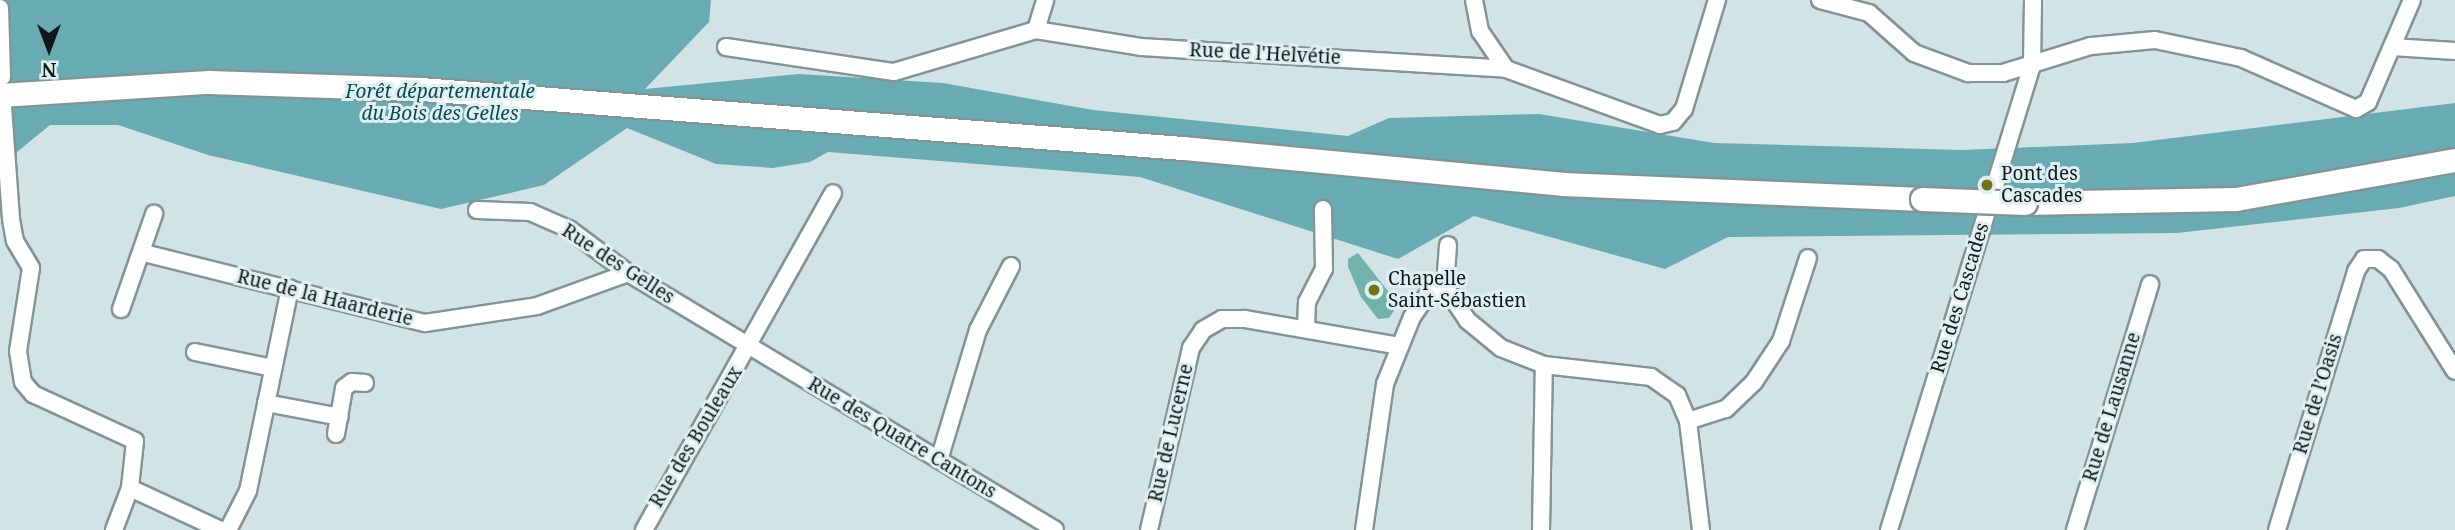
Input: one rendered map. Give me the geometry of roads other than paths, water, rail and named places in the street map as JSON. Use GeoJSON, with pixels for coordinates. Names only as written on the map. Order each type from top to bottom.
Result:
{"type":"FeatureCollection","features":[{"type":"Feature","properties":{"kind":"main road"},"geometry":{"type":"LineString","coordinates":[[2,93],[209,82],[421,89],[1183,148],[1563,184],[2025,203],[2236,199],[2455,160]]}},
{"type":"Feature","properties":{"kind":"street"},"geometry":{"type":"LineString","coordinates":[[1036,30],[1045,0]]}},
{"type":"Feature","properties":{"kind":"street"},"geometry":{"type":"LineString","coordinates":[[1474,0],[1480,31],[1506,69]]}},
{"type":"Feature","properties":{"kind":"street","name":"Rue de l'Helvétie"},"geometry":{"type":"LineString","coordinates":[[726,47],[894,72],[1036,30],[1141,47],[1506,69],[1660,125],[1673,122],[1684,109],[1717,0]]}},
{"type":"Feature","properties":{"kind":"street"},"geometry":{"type":"LineString","coordinates":[[1820,0],[1870,13],[1914,53],[1939,65],[2003,73],[2091,46],[2155,40],[2241,58],[2356,109],[2368,102],[2412,0]]}},
{"type":"Feature","properties":{"kind":"street","name":"Rue des Cascades"},"geometry":{"type":"LineString","coordinates":[[1889,530],[2032,65],[2033,0]]}},
{"type":"Feature","properties":{"kind":"street"},"geometry":{"type":"LineString","coordinates":[[0,8],[8,241],[31,268],[18,351],[23,382],[33,394],[135,441],[130,488],[114,530]]}},
{"type":"Feature","properties":{"kind":"street"},"geometry":{"type":"LineString","coordinates":[[2392,47],[2455,51]]}},
{"type":"Feature","properties":{"kind":"street","name":"Rue des Bouleaux"},"geometry":{"type":"LineString","coordinates":[[644,530],[750,346],[833,192]]}},
{"type":"Feature","properties":{"kind":"street","name":"Rue des Gelles"},"geometry":{"type":"LineString","coordinates":[[477,209],[530,212],[569,229],[628,273],[750,346]]}},
{"type":"Feature","properties":{"kind":"street"},"geometry":{"type":"LineString","coordinates":[[1306,329],[1307,302],[1324,269],[1323,209]]}},
{"type":"Feature","properties":{"kind":"street"},"geometry":{"type":"LineString","coordinates":[[121,309],[144,253],[154,214]]}},
{"type":"Feature","properties":{"kind":"street"},"geometry":{"type":"LineString","coordinates":[[1448,245],[1445,287],[1467,320],[1500,348],[1544,365],[1651,377],[1677,395],[1688,421],[1701,530]]}},
{"type":"Feature","properties":{"kind":"street","name":"Rue de la Haarderie"},"geometry":{"type":"LineString","coordinates":[[144,253],[401,318],[443,322],[537,306],[628,273]]}},
{"type":"Feature","properties":{"kind":"street"},"geometry":{"type":"LineString","coordinates":[[1688,421],[1726,409],[1754,382],[1781,341],[1808,258]]}},
{"type":"Feature","properties":{"kind":"street","name":"Rue de l’Oasis"},"geometry":{"type":"LineString","coordinates":[[2277,530],[2356,271],[2364,259],[2378,259],[2391,269],[2455,371]]}},
{"type":"Feature","properties":{"kind":"street"},"geometry":{"type":"LineString","coordinates":[[939,460],[978,330],[1011,266]]}},
{"type":"Feature","properties":{"kind":"street","name":"Rue de Lausanne"},"geometry":{"type":"LineString","coordinates":[[2075,530],[2150,284]]}},
{"type":"Feature","properties":{"kind":"street"},"geometry":{"type":"LineString","coordinates":[[1364,530],[1385,384],[1399,346],[1429,293],[1445,287]]}},
{"type":"Feature","properties":{"kind":"street"},"geometry":{"type":"LineString","coordinates":[[228,530],[248,491],[290,288]]}},
{"type":"Feature","properties":{"kind":"street","name":"Rue de Lucerne"},"geometry":{"type":"LineString","coordinates":[[1149,530],[1191,348],[1203,330],[1222,319],[1306,329],[1399,346]]}},
{"type":"Feature","properties":{"kind":"street","name":"Rue des Quatre Cantons"},"geometry":{"type":"LineString","coordinates":[[750,346],[1055,530]]}},
{"type":"Feature","properties":{"kind":"street"},"geometry":{"type":"LineString","coordinates":[[195,352],[273,368]]}},
{"type":"Feature","properties":{"kind":"street"},"geometry":{"type":"LineString","coordinates":[[1541,530],[1544,365]]}},
{"type":"Feature","properties":{"kind":"street"},"geometry":{"type":"LineString","coordinates":[[336,434],[344,388],[352,382],[365,383]]}},
{"type":"Feature","properties":{"kind":"street"},"geometry":{"type":"LineString","coordinates":[[266,403],[340,417]]}},
{"type":"Feature","properties":{"kind":"street"},"geometry":{"type":"LineString","coordinates":[[130,488],[221,530]]}},
{"type":"Feature","properties":{"kind":"place","name":"Pont des Cascades"},"geometry":{"type":"Point","coordinates":[1987,185]}},
{"type":"Feature","properties":{"kind":"place","name":"Chapelle Saint-Sébastien"},"geometry":{"type":"Point","coordinates":[1374,290]}},
{"type":"Feature","properties":{"kind":"park label","name":"Forêt départementale du Bois des Gelles"},"geometry":{"type":"Point","coordinates":[440,103]}}]}
